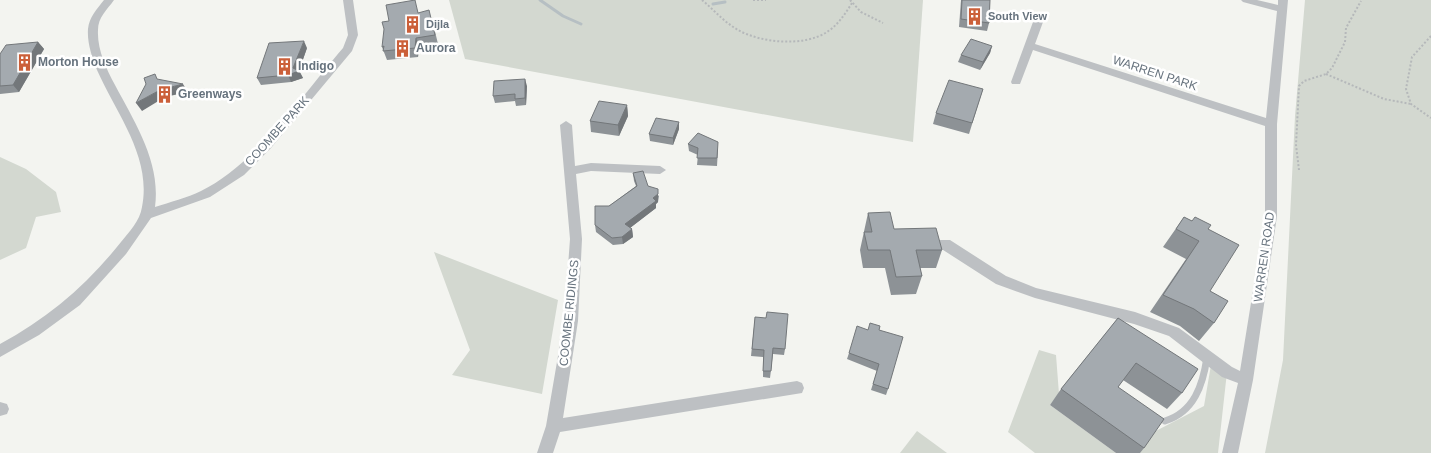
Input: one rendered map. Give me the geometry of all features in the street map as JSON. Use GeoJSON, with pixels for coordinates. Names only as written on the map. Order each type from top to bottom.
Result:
{"type":"FeatureCollection","features":[{"type":"Feature","properties":{"kind":"street"},"geometry":{"type":"LineString","coordinates":[[0,351],[16,343],[69,307],[101,274],[134,234],[146,215],[150,189],[138,138],[108,83],[98,58],[94,40],[96,16],[109,0]]}},
{"type":"Feature","properties":{"kind":"street","name":"COOMBE PARK"},"geometry":{"type":"LineString","coordinates":[[146,215],[206,194],[240,172],[267,145],[348,49],[353,36],[348,0]]}},
{"type":"Feature","properties":{"kind":"street"},"geometry":{"type":"LineString","coordinates":[[1246,0],[1282,5]]}},
{"type":"Feature","properties":{"kind":"street","name":"WARREN ROAD"},"geometry":{"type":"LineString","coordinates":[[1230,453],[1246,380],[1271,216],[1271,124],[1282,5]]}},
{"type":"Feature","properties":{"kind":"street"},"geometry":{"type":"LineString","coordinates":[[1016,82],[1031,46],[1038,22]]}},
{"type":"Feature","properties":{"kind":"street","name":"WARREN PARK"},"geometry":{"type":"LineString","coordinates":[[1031,46],[1271,124]]}},
{"type":"Feature","properties":{"kind":"street","name":"COOMBE RIDINGS"},"geometry":{"type":"LineString","coordinates":[[545,453],[554,426],[570,321],[575,248],[566,125]]}},
{"type":"Feature","properties":{"kind":"street"},"geometry":{"type":"LineString","coordinates":[[570,171],[591,168],[660,170]]}},
{"type":"Feature","properties":{"kind":"street"},"geometry":{"type":"LineString","coordinates":[[945,244],[1001,280],[1035,293],[1135,318],[1174,332],[1227,372],[1246,380]]}},
{"type":"Feature","properties":{"kind":"street"},"geometry":{"type":"LineString","coordinates":[[554,426],[797,388]]}},
{"type":"Feature","properties":{"kind":"lane"},"geometry":{"type":"LineString","coordinates":[[1165,421],[1172,420],[1183,412],[1202,385],[1206,373],[1207,356]]}},
{"type":"Feature","properties":{"kind":"path"},"geometry":{"type":"LineString","coordinates":[[702,0],[740,32],[775,40],[802,40],[823,35],[839,22],[851,1],[861,12],[883,23]]}},
{"type":"Feature","properties":{"kind":"path"},"geometry":{"type":"LineString","coordinates":[[753,0],[766,0]]}},
{"type":"Feature","properties":{"kind":"path"},"geometry":{"type":"LineString","coordinates":[[1299,170],[1296,145],[1299,86],[1304,81],[1326,74],[1332,68],[1345,42],[1346,28],[1362,0]]}},
{"type":"Feature","properties":{"kind":"path"},"geometry":{"type":"LineString","coordinates":[[1411,104],[1406,90],[1412,57],[1431,36]]}},
{"type":"Feature","properties":{"kind":"path"},"geometry":{"type":"LineString","coordinates":[[1326,74],[1384,99],[1411,104],[1431,118]]}},
{"type":"Feature","properties":{"kind":"shaded area"},"geometry":{"type":"Polygon","coordinates":[[[449,0],[923,0],[913,142],[465,59],[449,0]]]}},
{"type":"Feature","properties":{"kind":"shaded area"},"geometry":{"type":"Polygon","coordinates":[[[1305,0],[1431,0],[1431,453],[1265,453],[1283,360],[1295,116],[1305,0]]]}},
{"type":"Feature","properties":{"kind":"shaded area"},"geometry":{"type":"Polygon","coordinates":[[[0,157],[26,169],[56,192],[61,212],[36,217],[26,248],[0,260],[0,157]]]}},
{"type":"Feature","properties":{"kind":"shaded area"},"geometry":{"type":"Polygon","coordinates":[[[434,252],[558,300],[542,394],[452,375],[470,350],[434,252]]]}},
{"type":"Feature","properties":{"kind":"shaded area"},"geometry":{"type":"Polygon","coordinates":[[[1039,350],[1056,355],[1059,394],[1050,405],[1116,453],[1035,453],[1008,432],[1039,350]]]}},
{"type":"Feature","properties":{"kind":"shaded area"},"geometry":{"type":"Polygon","coordinates":[[[1212,359],[1227,372],[1218,453],[1137,453],[1150,434],[1204,406],[1212,359]]]}},
{"type":"Feature","properties":{"kind":"shaded area"},"geometry":{"type":"Polygon","coordinates":[[[917,431],[947,453],[900,453],[917,431]]]}},
{"type":"Feature","properties":{"kind":"building"},"geometry":{"type":"Polygon","coordinates":[[[415,0],[418,13],[429,10],[435,35],[416,38],[415,48],[383,51],[384,29],[382,22],[389,21],[386,5],[415,0]]]}},
{"type":"Feature","properties":{"kind":"building"},"geometry":{"type":"Polygon","coordinates":[[[962,0],[990,0],[989,23],[961,19],[962,0]]]}},
{"type":"Feature","properties":{"kind":"building"},"geometry":{"type":"Polygon","coordinates":[[[971,39],[992,46],[983,62],[961,55],[971,39]]]}},
{"type":"Feature","properties":{"kind":"building","name":"Indigo"},"geometry":{"type":"Polygon","coordinates":[[[304,41],[293,68],[299,71],[288,75],[257,78],[269,43],[304,41]]]}},
{"type":"Feature","properties":{"kind":"building"},"geometry":{"type":"Polygon","coordinates":[[[38,42],[13,85],[0,86],[0,54],[6,45],[38,42]]]}},
{"type":"Feature","properties":{"kind":"building"},"geometry":{"type":"Polygon","coordinates":[[[155,74],[157,79],[183,84],[160,90],[136,103],[146,84],[144,78],[155,74]]]}},
{"type":"Feature","properties":{"kind":"building"},"geometry":{"type":"Polygon","coordinates":[[[525,79],[525,98],[515,99],[515,94],[493,96],[494,81],[525,79]]]}},
{"type":"Feature","properties":{"kind":"building"},"geometry":{"type":"Polygon","coordinates":[[[949,80],[983,89],[972,123],[936,113],[949,80]]]}},
{"type":"Feature","properties":{"kind":"building"},"geometry":{"type":"Polygon","coordinates":[[[599,101],[627,105],[618,125],[590,121],[599,101]]]}},
{"type":"Feature","properties":{"kind":"building"},"geometry":{"type":"Polygon","coordinates":[[[656,118],[679,122],[673,138],[649,134],[656,118]]]}},
{"type":"Feature","properties":{"kind":"building"},"geometry":{"type":"Polygon","coordinates":[[[698,133],[718,142],[717,158],[697,158],[698,148],[688,144],[698,133]]]}},
{"type":"Feature","properties":{"kind":"building"},"geometry":{"type":"Polygon","coordinates":[[[643,171],[648,186],[658,189],[658,194],[653,198],[656,201],[625,224],[632,229],[622,237],[612,238],[595,225],[595,206],[609,206],[637,186],[633,173],[643,171]]]}},
{"type":"Feature","properties":{"kind":"building"},"geometry":{"type":"Polygon","coordinates":[[[890,212],[894,229],[936,228],[942,250],[916,250],[922,276],[896,277],[890,250],[868,250],[864,232],[872,232],[868,213],[890,212]]]}},
{"type":"Feature","properties":{"kind":"building"},"geometry":{"type":"Polygon","coordinates":[[[1184,217],[1192,221],[1195,217],[1211,225],[1208,229],[1239,245],[1210,291],[1228,301],[1214,323],[1194,309],[1163,295],[1199,241],[1176,229],[1184,217]]]}},
{"type":"Feature","properties":{"kind":"building"},"geometry":{"type":"Polygon","coordinates":[[[767,312],[788,314],[785,349],[773,348],[771,371],[763,371],[764,350],[752,349],[755,317],[766,318],[767,312]]]}},
{"type":"Feature","properties":{"kind":"building"},"geometry":{"type":"Polygon","coordinates":[[[1118,318],[1198,369],[1182,393],[1136,363],[1118,387],[1164,419],[1144,448],[1061,389],[1118,318]]]}},
{"type":"Feature","properties":{"kind":"building"},"geometry":{"type":"Polygon","coordinates":[[[870,323],[880,326],[879,330],[903,337],[888,389],[873,384],[879,364],[849,353],[857,326],[868,330],[870,323]]]}},
{"type":"Feature","properties":{"kind":"waterway"},"geometry":{"type":"LineString","coordinates":[[540,0],[563,16],[581,24]]}},
{"type":"Feature","properties":{"kind":"waterway"},"geometry":{"type":"LineString","coordinates":[[713,4],[725,2]]}},
{"type":"Feature","properties":{"kind":"place","name":"South View"},"geometry":{"type":"Point","coordinates":[974,16]}},
{"type":"Feature","properties":{"kind":"place","name":"Dijla"},"geometry":{"type":"Point","coordinates":[412,24]}},
{"type":"Feature","properties":{"kind":"place","name":"Aurora"},"geometry":{"type":"Point","coordinates":[402,48]}},
{"type":"Feature","properties":{"kind":"place","name":"Morton House"},"geometry":{"type":"Point","coordinates":[24,62]}},
{"type":"Feature","properties":{"kind":"place","name":"Indigo"},"geometry":{"type":"Point","coordinates":[284,66]}},
{"type":"Feature","properties":{"kind":"place","name":"Greenways"},"geometry":{"type":"Point","coordinates":[164,94]}}]}
